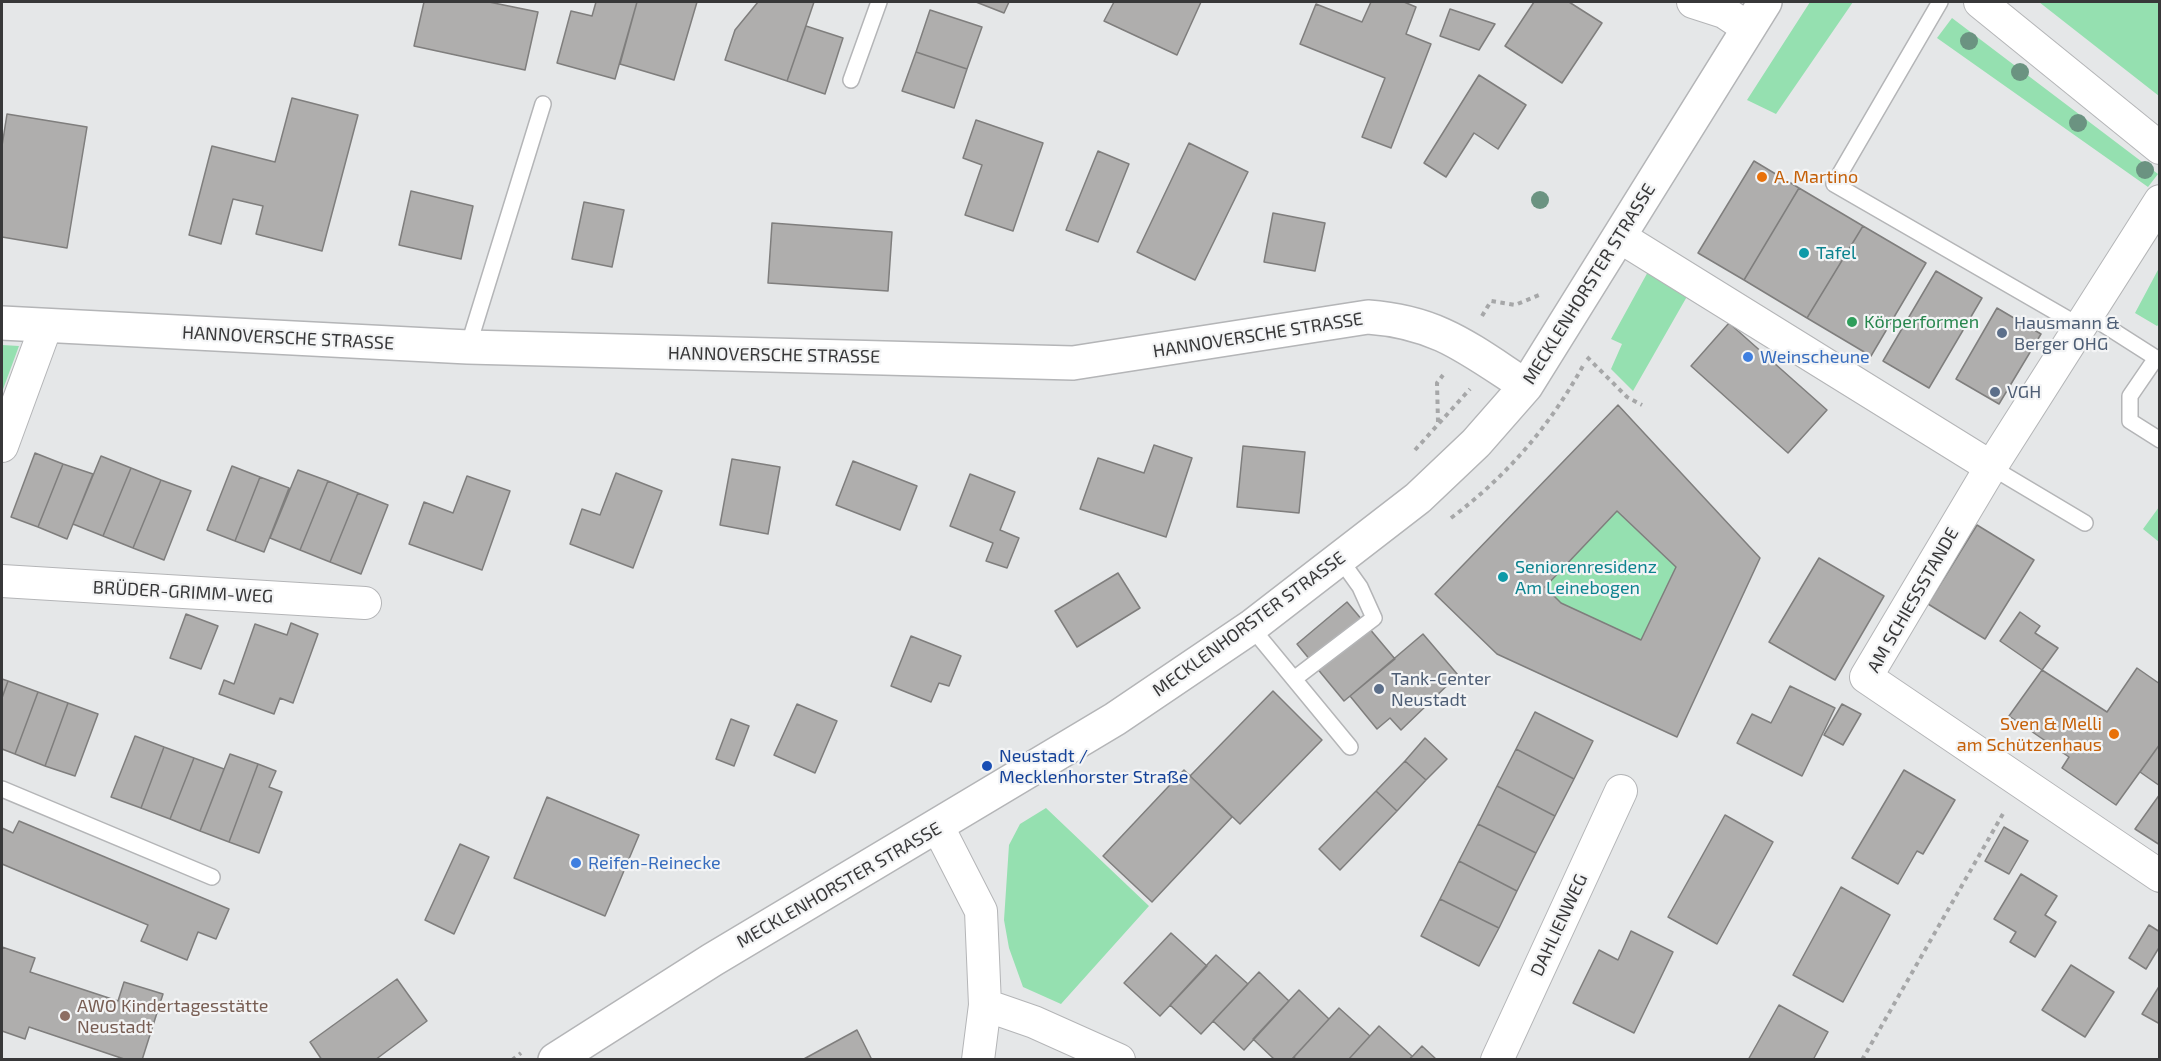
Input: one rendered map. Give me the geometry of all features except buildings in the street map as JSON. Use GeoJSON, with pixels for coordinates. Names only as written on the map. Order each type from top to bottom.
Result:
{"type":"FeatureCollection","features":[{"type":"Feature","properties":{"kind":"main road","name":"MECKLENHORSTER STRASSE"},"geometry":{"type":"LineString","coordinates":[[555,1059],[712,960],[938,827],[1115,719],[1251,627],[1418,498],[1476,443],[1526,386],[1757,15]]}},
{"type":"Feature","properties":{"kind":"main road","name":"HANNOVERSCHE STRASSE"},"geometry":{"type":"LineString","coordinates":[[2,323],[468,347],[1073,363],[1368,317],[1401,320],[1442,333],[1526,386]]}},
{"type":"Feature","properties":{"kind":"street"},"geometry":{"type":"LineString","coordinates":[[1693,2],[1724,12],[1757,15]]}},
{"type":"Feature","properties":{"kind":"street"},"geometry":{"type":"LineString","coordinates":[[1980,2],[2160,148]]}},
{"type":"Feature","properties":{"kind":"street"},"geometry":{"type":"LineString","coordinates":[[1620,237],[1991,467],[2160,201]]}},
{"type":"Feature","properties":{"kind":"street"},"geometry":{"type":"LineString","coordinates":[[2,446],[46,326]]}},
{"type":"Feature","properties":{"kind":"street","name":"AM SCHIESSSTANDE"},"geometry":{"type":"LineString","coordinates":[[1991,467],[1866,677],[2160,876]]}},
{"type":"Feature","properties":{"kind":"street","name":"BRÜDER-GRIMM-WEG"},"geometry":{"type":"LineString","coordinates":[[2,581],[365,603]]}},
{"type":"Feature","properties":{"kind":"street","name":"DAHLIENWEG"},"geometry":{"type":"LineString","coordinates":[[1497,1059],[1622,791]]}},
{"type":"Feature","properties":{"kind":"street"},"geometry":{"type":"LineString","coordinates":[[938,827],[981,911],[985,1005],[978,1059]]}},
{"type":"Feature","properties":{"kind":"street"},"geometry":{"type":"LineString","coordinates":[[985,1005],[1034,1022],[1119,1059]]}},
{"type":"Feature","properties":{"kind":"lane"},"geometry":{"type":"LineString","coordinates":[[851,80],[879,2]]}},
{"type":"Feature","properties":{"kind":"lane"},"geometry":{"type":"LineString","coordinates":[[1940,2],[1834,184],[2156,358],[2130,396],[2130,421],[2160,440]]}},
{"type":"Feature","properties":{"kind":"lane"},"geometry":{"type":"LineString","coordinates":[[468,347],[543,104]]}},
{"type":"Feature","properties":{"kind":"lane"},"geometry":{"type":"LineString","coordinates":[[1991,467],[2085,523]]}},
{"type":"Feature","properties":{"kind":"lane"},"geometry":{"type":"LineString","coordinates":[[1294,679],[1374,618],[1360,586],[1340,559]]}},
{"type":"Feature","properties":{"kind":"lane"},"geometry":{"type":"LineString","coordinates":[[1251,627],[1350,747]]}},
{"type":"Feature","properties":{"kind":"lane"},"geometry":{"type":"LineString","coordinates":[[2,789],[212,877]]}},
{"type":"Feature","properties":{"kind":"path"},"geometry":{"type":"LineString","coordinates":[[1491,301],[1515,305],[1539,296],[1544,287]]}},
{"type":"Feature","properties":{"kind":"path"},"geometry":{"type":"LineString","coordinates":[[1587,357],[1627,397],[1642,405]]}},
{"type":"Feature","properties":{"kind":"path"},"geometry":{"type":"LineString","coordinates":[[1862,1059],[2021,783]]}},
{"type":"Feature","properties":{"kind":"green space"},"geometry":{"type":"Polygon","coordinates":[[[1810,2],[1853,2],[1776,114],[1747,100],[1810,2]]]}},
{"type":"Feature","properties":{"kind":"green space"},"geometry":{"type":"Polygon","coordinates":[[[2039,2],[2159,2],[2159,96],[2039,2]]]}},
{"type":"Feature","properties":{"kind":"green space"},"geometry":{"type":"Polygon","coordinates":[[[1952,18],[2158,174],[2148,187],[1937,38],[1952,18]]]}},
{"type":"Feature","properties":{"kind":"green space"},"geometry":{"type":"Polygon","coordinates":[[[1650,268],[1689,293],[1633,391],[1611,369],[1622,344],[1611,339],[1650,268]]]}},
{"type":"Feature","properties":{"kind":"green space"},"geometry":{"type":"Polygon","coordinates":[[[2159,268],[2160,323],[2157,326],[2135,313],[2159,268]]]}},
{"type":"Feature","properties":{"kind":"green space"},"geometry":{"type":"Polygon","coordinates":[[[2,345],[19,346],[2,392],[2,345]]]}},
{"type":"Feature","properties":{"kind":"green space"},"geometry":{"type":"Polygon","coordinates":[[[2159,507],[2159,542],[2143,529],[2159,507]]]}},
{"type":"Feature","properties":{"kind":"green space"},"geometry":{"type":"Polygon","coordinates":[[[1617,511],[1676,567],[1641,640],[1561,603],[1545,587],[1617,511]]]}},
{"type":"Feature","properties":{"kind":"green space"},"geometry":{"type":"Polygon","coordinates":[[[1046,808],[1149,906],[1061,1004],[1023,987],[1009,948],[1004,920],[1009,845],[1020,824],[1046,808]]]}},
{"type":"Feature","properties":{"kind":"place","name":"A. Martino"},"geometry":{"type":"Point","coordinates":[1762,177]}},
{"type":"Feature","properties":{"kind":"place","name":"Tafel"},"geometry":{"type":"Point","coordinates":[1804,253]}},
{"type":"Feature","properties":{"kind":"place","name":"Körperformen"},"geometry":{"type":"Point","coordinates":[1852,322]}},
{"type":"Feature","properties":{"kind":"place","name":"Hausmann & Berger OHG"},"geometry":{"type":"Point","coordinates":[2002,333]}},
{"type":"Feature","properties":{"kind":"place","name":"Weinscheune"},"geometry":{"type":"Point","coordinates":[1748,357]}},
{"type":"Feature","properties":{"kind":"place","name":"VGH"},"geometry":{"type":"Point","coordinates":[1995,392]}},
{"type":"Feature","properties":{"kind":"place","name":"Seniorenresidenz Am Leinebogen"},"geometry":{"type":"Point","coordinates":[1503,577]}},
{"type":"Feature","properties":{"kind":"place","name":"Tank-Center Neustadt"},"geometry":{"type":"Point","coordinates":[1379,689]}},
{"type":"Feature","properties":{"kind":"place","name":"Sven & Melli am Schützenhaus"},"geometry":{"type":"Point","coordinates":[2114,734]}},
{"type":"Feature","properties":{"kind":"place","name":"Neustadt / Mecklenhorster Straße"},"geometry":{"type":"Point","coordinates":[987,766]}},
{"type":"Feature","properties":{"kind":"place","name":"Reifen-Reinecke"},"geometry":{"type":"Point","coordinates":[576,863]}},
{"type":"Feature","properties":{"kind":"place","name":"AWO Kindertagesstätte Neustadt"},"geometry":{"type":"Point","coordinates":[65,1016]}}]}
